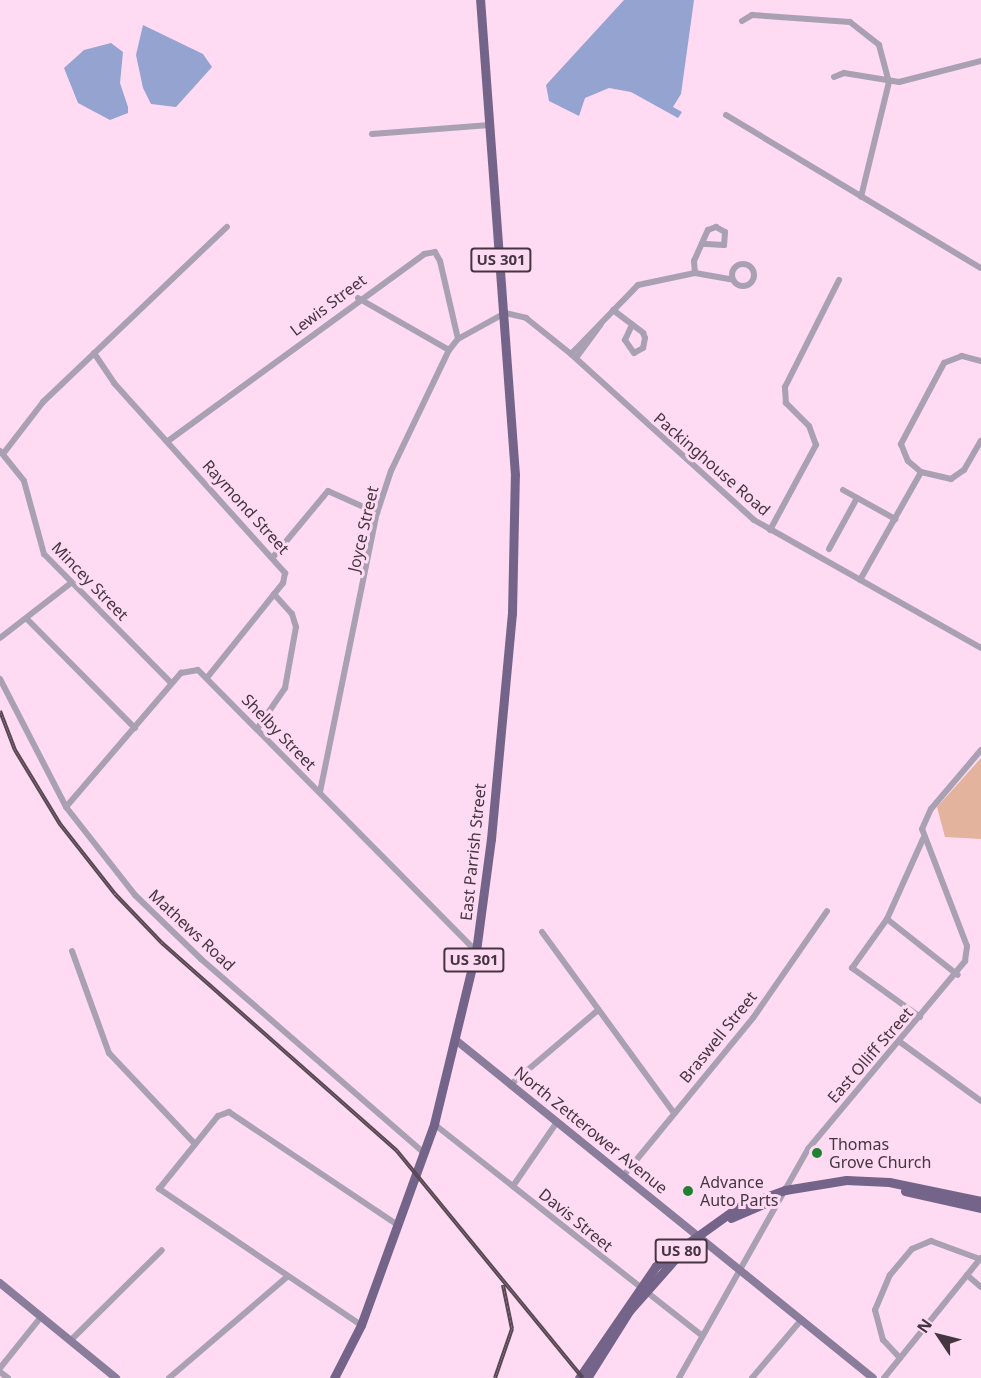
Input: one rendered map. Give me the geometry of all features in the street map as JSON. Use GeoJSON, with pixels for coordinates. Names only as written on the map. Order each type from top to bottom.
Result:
{"type":"FeatureCollection","features":[{"type":"Feature","properties":{"kind":"main road","name":"US 301"},"geometry":{"type":"LineString","coordinates":[[480,0],[505,313]]}},
{"type":"Feature","properties":{"kind":"main road","name":"East Parrish Street"},"geometry":{"type":"LineString","coordinates":[[334,1378],[361,1325],[434,1124],[457,1041],[476,951],[499,753],[516,520],[505,313]]}},
{"type":"Feature","properties":{"kind":"main road","name":"US 80"},"geometry":{"type":"LineString","coordinates":[[579,1378],[641,1289],[698,1235],[782,1194],[868,1180],[981,1201]]}},
{"type":"Feature","properties":{"kind":"main road","name":"US 80"},"geometry":{"type":"LineString","coordinates":[[782,1194],[865,1186],[981,1208]]}},
{"type":"Feature","properties":{"kind":"main road","name":"US 80"},"geometry":{"type":"LineString","coordinates":[[587,1378],[641,1289]]}},
{"type":"Feature","properties":{"kind":"street"},"geometry":{"type":"LineString","coordinates":[[742,21],[752,15],[857,25],[879,45],[889,82],[861,197]]}},
{"type":"Feature","properties":{"kind":"street"},"geometry":{"type":"LineString","coordinates":[[834,77],[844,73],[889,82],[981,61]]}},
{"type":"Feature","properties":{"kind":"street"},"geometry":{"type":"LineString","coordinates":[[726,115],[981,268]]}},
{"type":"Feature","properties":{"kind":"street"},"geometry":{"type":"LineString","coordinates":[[372,134],[490,125]]}},
{"type":"Feature","properties":{"kind":"street"},"geometry":{"type":"LineString","coordinates":[[1,453],[43,402],[227,227]]}},
{"type":"Feature","properties":{"kind":"street"},"geometry":{"type":"LineString","coordinates":[[695,273],[702,244]]}},
{"type":"Feature","properties":{"kind":"street","name":"Lewis Street"},"geometry":{"type":"LineString","coordinates":[[168,441],[358,298],[424,254],[435,252],[458,339]]}},
{"type":"Feature","properties":{"kind":"street"},"geometry":{"type":"LineString","coordinates":[[574,356],[603,321],[638,285],[695,273],[730,279]]}},
{"type":"Feature","properties":{"kind":"street"},"geometry":{"type":"LineString","coordinates":[[770,530],[816,445],[808,426],[786,403],[784,387],[839,280]]}},
{"type":"Feature","properties":{"kind":"street"},"geometry":{"type":"LineString","coordinates":[[358,298],[449,350]]}},
{"type":"Feature","properties":{"kind":"street"},"geometry":{"type":"LineString","coordinates":[[613,310],[632,325]]}},
{"type":"Feature","properties":{"kind":"street","name":"Joyce Street"},"geometry":{"type":"LineString","coordinates":[[320,792],[377,513],[449,350],[458,339],[505,313]]}},
{"type":"Feature","properties":{"kind":"street","name":"Packinghouse Road"},"geometry":{"type":"LineString","coordinates":[[505,313],[526,318],[574,356],[722,495],[770,530],[981,648]]}},
{"type":"Feature","properties":{"kind":"street","name":"Raymond Street"},"geometry":{"type":"LineString","coordinates":[[94,353],[168,441],[273,557],[286,576],[274,594]]}},
{"type":"Feature","properties":{"kind":"street"},"geometry":{"type":"LineString","coordinates":[[981,361],[962,356],[944,363],[901,444],[908,461],[921,472],[951,479],[964,470],[981,440]]}},
{"type":"Feature","properties":{"kind":"street","name":"Mincey Street"},"geometry":{"type":"LineString","coordinates":[[1,453],[24,481],[39,546],[71,583],[171,683]]}},
{"type":"Feature","properties":{"kind":"street"},"geometry":{"type":"LineString","coordinates":[[860,580],[921,472]]}},
{"type":"Feature","properties":{"kind":"street"},"geometry":{"type":"LineString","coordinates":[[843,490],[895,519]]}},
{"type":"Feature","properties":{"kind":"street"},"geometry":{"type":"LineString","coordinates":[[273,557],[328,491],[377,513]]}},
{"type":"Feature","properties":{"kind":"street"},"geometry":{"type":"LineString","coordinates":[[829,549],[857,498]]}},
{"type":"Feature","properties":{"kind":"street"},"geometry":{"type":"LineString","coordinates":[[0,638],[28,620],[71,583]]}},
{"type":"Feature","properties":{"kind":"street"},"geometry":{"type":"LineString","coordinates":[[66,807],[171,683],[191,669],[207,678],[274,594],[292,614],[296,627],[285,688],[257,729]]}},
{"type":"Feature","properties":{"kind":"street"},"geometry":{"type":"LineString","coordinates":[[28,620],[135,728]]}},
{"type":"Feature","properties":{"kind":"street","name":"Shelby Street"},"geometry":{"type":"LineString","coordinates":[[207,678],[476,951]]}},
{"type":"Feature","properties":{"kind":"street","name":"Mathews Road"},"geometry":{"type":"LineString","coordinates":[[0,679],[66,807],[166,927],[424,1153]]}},
{"type":"Feature","properties":{"kind":"street"},"geometry":{"type":"LineString","coordinates":[[920,1017],[852,968],[887,919],[923,839],[931,809],[981,750]]}},
{"type":"Feature","properties":{"kind":"street","name":"East Olliff Street"},"geometry":{"type":"LineString","coordinates":[[682,1377],[702,1336],[808,1149],[957,975],[967,945],[923,839]]}},
{"type":"Feature","properties":{"kind":"street","name":"Braswell Street"},"geometry":{"type":"LineString","coordinates":[[624,1175],[753,1018],[827,911]]}},
{"type":"Feature","properties":{"kind":"street"},"geometry":{"type":"LineString","coordinates":[[887,919],[957,975]]}},
{"type":"Feature","properties":{"kind":"street"},"geometry":{"type":"LineString","coordinates":[[542,932],[597,1011],[674,1113]]}},
{"type":"Feature","properties":{"kind":"street"},"geometry":{"type":"LineString","coordinates":[[72,951],[109,1053],[195,1143]]}},
{"type":"Feature","properties":{"kind":"street"},"geometry":{"type":"LineString","coordinates":[[510,1085],[597,1011]]}},
{"type":"Feature","properties":{"kind":"street","name":"North Zetterower Avenue"},"geometry":{"type":"LineString","coordinates":[[457,1041],[873,1378]]}},
{"type":"Feature","properties":{"kind":"street"},"geometry":{"type":"LineString","coordinates":[[900,1042],[981,1101]]}},
{"type":"Feature","properties":{"kind":"street"},"geometry":{"type":"LineString","coordinates":[[361,1325],[159,1190],[216,1119],[230,1112],[399,1225]]}},
{"type":"Feature","properties":{"kind":"street"},"geometry":{"type":"LineString","coordinates":[[513,1186],[557,1122]]}},
{"type":"Feature","properties":{"kind":"street","name":"Davis Street"},"geometry":{"type":"LineString","coordinates":[[434,1124],[702,1336]]}},
{"type":"Feature","properties":{"kind":"street"},"geometry":{"type":"LineString","coordinates":[[884,1378],[981,1258],[931,1241],[912,1250],[890,1275],[875,1310],[883,1340],[900,1358]]}},
{"type":"Feature","properties":{"kind":"street"},"geometry":{"type":"LineString","coordinates":[[70,1341],[162,1250]]}},
{"type":"Feature","properties":{"kind":"street"},"geometry":{"type":"LineString","coordinates":[[967,1275],[981,1287]]}},
{"type":"Feature","properties":{"kind":"street"},"geometry":{"type":"LineString","coordinates":[[169,1378],[287,1277]]}},
{"type":"Feature","properties":{"kind":"street"},"geometry":{"type":"LineString","coordinates":[[0,1283],[116,1378]]}},
{"type":"Feature","properties":{"kind":"street"},"geometry":{"type":"LineString","coordinates":[[8,1378],[0,1370],[40,1318]]}},
{"type":"Feature","properties":{"kind":"street"},"geometry":{"type":"LineString","coordinates":[[752,1378],[802,1319]]}},
{"type":"Feature","properties":{"kind":"shaded area"},"geometry":{"type":"Polygon","coordinates":[[[981,758],[981,839],[945,837],[937,807],[981,758]]]}},
{"type":"Feature","properties":{"kind":"water"},"geometry":{"type":"Polygon","coordinates":[[[624,0],[694,0],[681,94],[673,107],[682,112],[678,118],[631,92],[609,88],[585,98],[579,116],[549,101],[546,85],[624,0]]]}},
{"type":"Feature","properties":{"kind":"water"},"geometry":{"type":"Polygon","coordinates":[[[143,25],[203,54],[212,67],[176,107],[151,104],[143,88],[136,55],[143,25]]]}},
{"type":"Feature","properties":{"kind":"water"},"geometry":{"type":"Polygon","coordinates":[[[111,43],[123,52],[120,83],[128,113],[110,120],[78,103],[64,68],[84,50],[111,43]]]}},
{"type":"Feature","properties":{"kind":"railway"},"geometry":{"type":"LineString","coordinates":[[0,711],[15,750],[60,824],[115,894],[162,943],[397,1151],[583,1378]]}},
{"type":"Feature","properties":{"kind":"railway"},"geometry":{"type":"LineString","coordinates":[[495,1378],[512,1329],[503,1285]]}},
{"type":"Feature","properties":{"kind":"place","name":"Thomas Grove Church"},"geometry":{"type":"Point","coordinates":[817,1153]}},
{"type":"Feature","properties":{"kind":"place","name":"Advance Auto Parts"},"geometry":{"type":"Point","coordinates":[688,1191]}}]}
